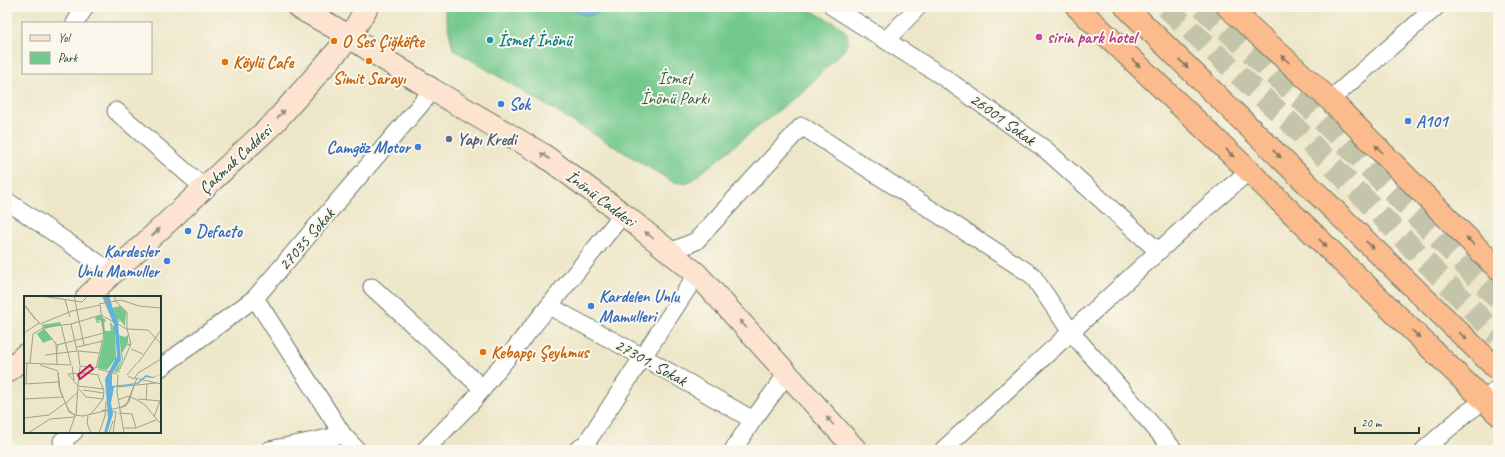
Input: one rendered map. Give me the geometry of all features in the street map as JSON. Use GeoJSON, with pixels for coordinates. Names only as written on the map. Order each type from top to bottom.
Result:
{"type":"FeatureCollection","features":[{"type":"Feature","properties":{"kind":"highway"},"geometry":{"type":"LineString","coordinates":[[1077,7],[1495,404]]}},
{"type":"Feature","properties":{"kind":"highway"},"geometry":{"type":"LineString","coordinates":[[1126,7],[1498,370]]}},
{"type":"Feature","properties":{"kind":"highway"},"geometry":{"type":"LineString","coordinates":[[1228,7],[1330,100],[1498,269]]}},
{"type":"Feature","properties":{"kind":"main road","name":"İnönü Caddesi"},"geometry":{"type":"LineString","coordinates":[[298,7],[433,90],[542,154],[623,214],[697,274],[856,450]]}},
{"type":"Feature","properties":{"kind":"main road","name":"Çakmak Caddesi"},"geometry":{"type":"LineString","coordinates":[[88,296],[274,122],[349,38],[368,7]]}},
{"type":"Feature","properties":{"kind":"main road"},"geometry":{"type":"LineString","coordinates":[[7,372],[24,356]]}},
{"type":"Feature","properties":{"kind":"street"},"geometry":{"type":"LineString","coordinates":[[76,22],[85,7]]}},
{"type":"Feature","properties":{"kind":"street","name":"26001 Sokak"},"geometry":{"type":"LineString","coordinates":[[833,7],[942,76],[1046,150],[1158,251]]}},
{"type":"Feature","properties":{"kind":"street"},"geometry":{"type":"LineString","coordinates":[[886,40],[918,7]]}},
{"type":"Feature","properties":{"kind":"street"},"geometry":{"type":"LineString","coordinates":[[1330,100],[1436,7]]}},
{"type":"Feature","properties":{"kind":"street","name":"27035 Sokak"},"geometry":{"type":"LineString","coordinates":[[161,367],[255,298],[433,90]]}},
{"type":"Feature","properties":{"kind":"street"},"geometry":{"type":"LineString","coordinates":[[116,111],[204,188]]}},
{"type":"Feature","properties":{"kind":"street"},"geometry":{"type":"LineString","coordinates":[[670,252],[696,241],[802,126],[1032,275],[1071,332],[1174,450]]}},
{"type":"Feature","properties":{"kind":"street"},"geometry":{"type":"LineString","coordinates":[[943,450],[1198,214],[1249,171]]}},
{"type":"Feature","properties":{"kind":"street"},"geometry":{"type":"LineString","coordinates":[[7,201],[113,273]]}},
{"type":"Feature","properties":{"kind":"street"},"geometry":{"type":"LineString","coordinates":[[425,450],[483,389],[623,214]]}},
{"type":"Feature","properties":{"kind":"street"},"geometry":{"type":"LineString","coordinates":[[576,450],[585,445],[697,274]]}},
{"type":"Feature","properties":{"kind":"street"},"geometry":{"type":"LineString","coordinates":[[372,287],[483,389]]}},
{"type":"Feature","properties":{"kind":"street"},"geometry":{"type":"LineString","coordinates":[[255,298],[343,435],[357,450]]}},
{"type":"Feature","properties":{"kind":"street","name":"27301. Sokak"},"geometry":{"type":"LineString","coordinates":[[549,306],[643,357],[752,420]]}},
{"type":"Feature","properties":{"kind":"street"},"geometry":{"type":"LineString","coordinates":[[733,450],[752,420],[787,374]]}},
{"type":"Feature","properties":{"kind":"street"},"geometry":{"type":"LineString","coordinates":[[1424,450],[1465,414],[1495,404]]}},
{"type":"Feature","properties":{"kind":"street"},"geometry":{"type":"LineString","coordinates":[[67,450],[62,441],[73,433]]}},
{"type":"Feature","properties":{"kind":"street"},"geometry":{"type":"LineString","coordinates":[[269,450],[343,435]]}},
{"type":"Feature","properties":{"kind":"green space","name":"İsmet İnönü Parkı"},"geometry":{"type":"Polygon","coordinates":[[[444,7],[804,7],[840,26],[847,33],[848,42],[844,50],[805,89],[691,181],[683,183],[673,182],[453,49],[444,7]]]}},
{"type":"Feature","properties":{"kind":"water"},"geometry":{"type":"Polygon","coordinates":[[[570,7],[609,7],[595,14],[584,15],[574,11],[570,7]]]}},
{"type":"Feature","properties":{"kind":"tunnel"},"geometry":{"type":"LineString","coordinates":[[1166,7],[1295,127],[1498,336]]}},
{"type":"Feature","properties":{"kind":"tunnel"},"geometry":{"type":"LineString","coordinates":[[1202,7],[1312,110],[1498,299]]}},
{"type":"Feature","properties":{"kind":"place","name":"sirin park hotel"},"geometry":{"type":"Point","coordinates":[1039,37]}},
{"type":"Feature","properties":{"kind":"place","name":"İsmet İnönü"},"geometry":{"type":"Point","coordinates":[490,40]}},
{"type":"Feature","properties":{"kind":"place","name":"O Ses Çiğköfte"},"geometry":{"type":"Point","coordinates":[334,41]}},
{"type":"Feature","properties":{"kind":"place","name":"Simit Sarayı"},"geometry":{"type":"Point","coordinates":[369,61]}},
{"type":"Feature","properties":{"kind":"place","name":"Köylü Cafe"},"geometry":{"type":"Point","coordinates":[225,62]}},
{"type":"Feature","properties":{"kind":"place","name":"Sok"},"geometry":{"type":"Point","coordinates":[501,104]}},
{"type":"Feature","properties":{"kind":"place","name":"A101"},"geometry":{"type":"Point","coordinates":[1408,121]}},
{"type":"Feature","properties":{"kind":"place","name":"Yapı Kredi"},"geometry":{"type":"Point","coordinates":[449,139]}},
{"type":"Feature","properties":{"kind":"place","name":"Camgöz Motor"},"geometry":{"type":"Point","coordinates":[418,147]}},
{"type":"Feature","properties":{"kind":"place","name":"Defacto"},"geometry":{"type":"Point","coordinates":[188,231]}},
{"type":"Feature","properties":{"kind":"place","name":"Kardesler Unlu Mamuller"},"geometry":{"type":"Point","coordinates":[167,261]}},
{"type":"Feature","properties":{"kind":"place","name":"Kardelen Unlu Mamulleri"},"geometry":{"type":"Point","coordinates":[591,306]}},
{"type":"Feature","properties":{"kind":"place","name":"Kebapçı Şeyhmus"},"geometry":{"type":"Point","coordinates":[483,352]}}]}
